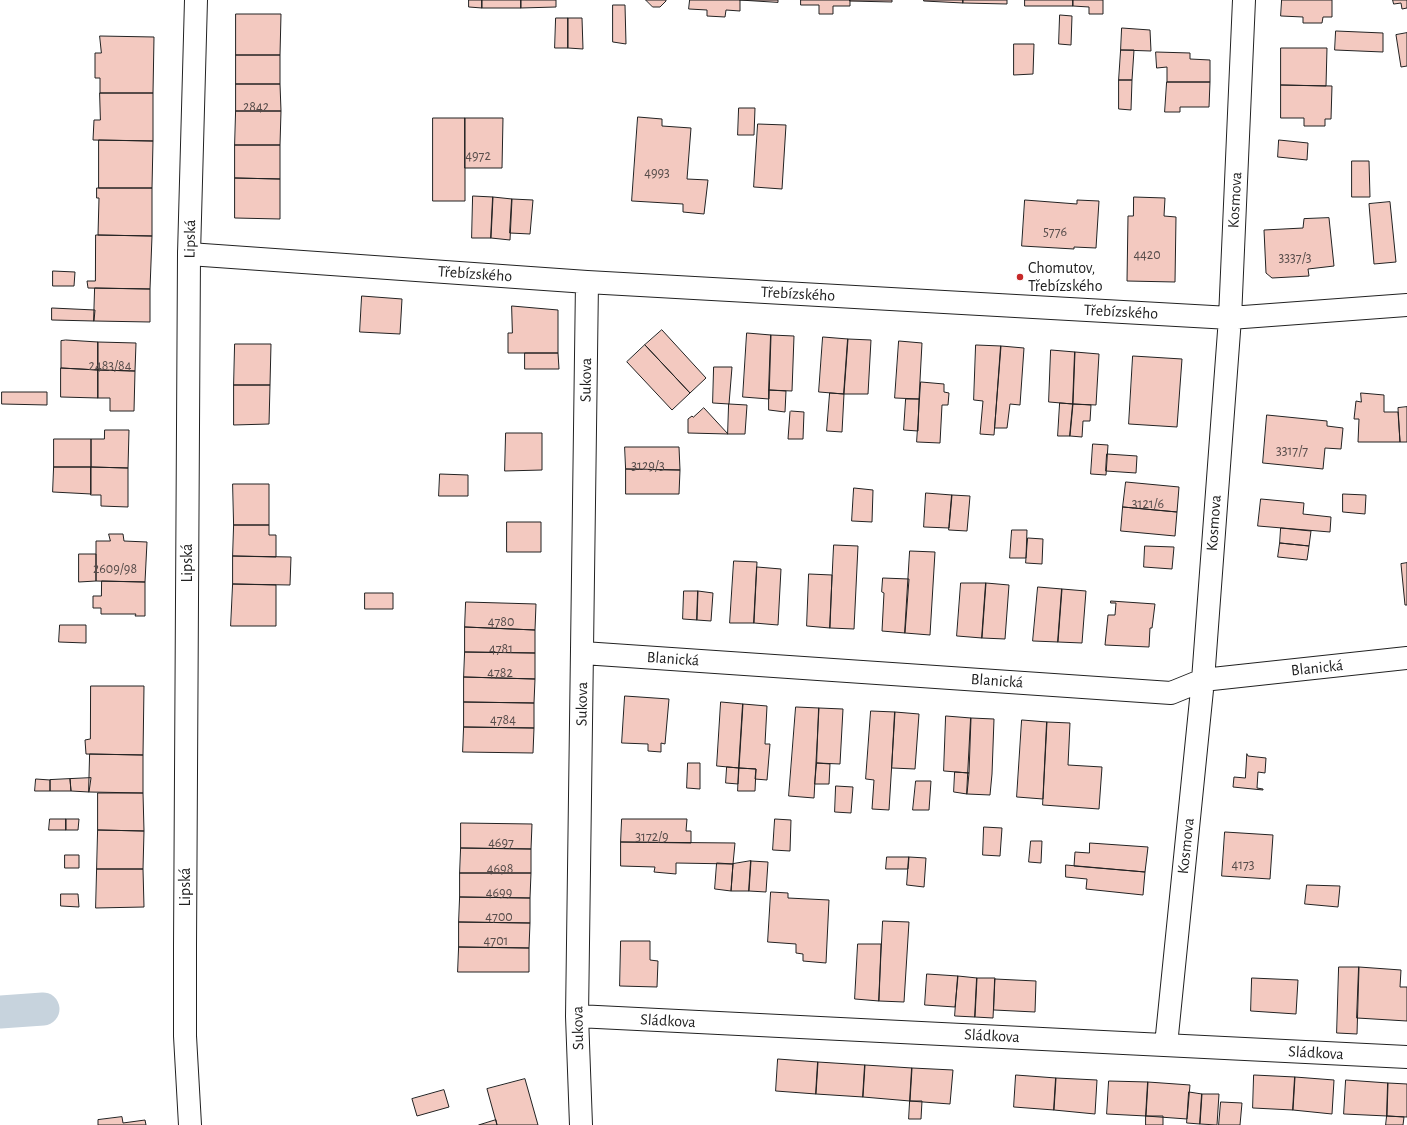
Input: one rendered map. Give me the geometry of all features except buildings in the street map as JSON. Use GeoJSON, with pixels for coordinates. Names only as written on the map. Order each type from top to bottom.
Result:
{"type":"FeatureCollection","features":[{"type":"Feature","properties":{"kind":"street","name":"Lipská"},"geometry":{"type":"LineString","coordinates":[[190,1125],[185,1036],[189,254],[196,0]]}},
{"type":"Feature","properties":{"kind":"street","name":"Kosmova"},"geometry":{"type":"LineString","coordinates":[[1166,1045],[1203,680],[1230,318],[1244,0]]}},
{"type":"Feature","properties":{"kind":"street","name":"Třebízského"},"geometry":{"type":"LineString","coordinates":[[189,254],[588,282],[1230,318],[1407,305]]}},
{"type":"Feature","properties":{"kind":"street","name":"Sukova"},"geometry":{"type":"LineString","coordinates":[[581,1125],[577,1016],[588,282]]}},
{"type":"Feature","properties":{"kind":"street","name":"Blanická"},"geometry":{"type":"LineString","coordinates":[[583,653],[1171,693],[1203,680],[1407,658]]}},
{"type":"Feature","properties":{"kind":"street","name":"Sládkova"},"geometry":{"type":"LineString","coordinates":[[577,1016],[1407,1058]]}},
{"type":"Feature","properties":{"kind":"waterway"},"geometry":{"type":"LineString","coordinates":[[0,1012],[43,1009]]}},
{"type":"Feature","properties":{"kind":"place","name":"Chomutov, Třebízského"},"geometry":{"type":"Point","coordinates":[1020,277]}}]}
